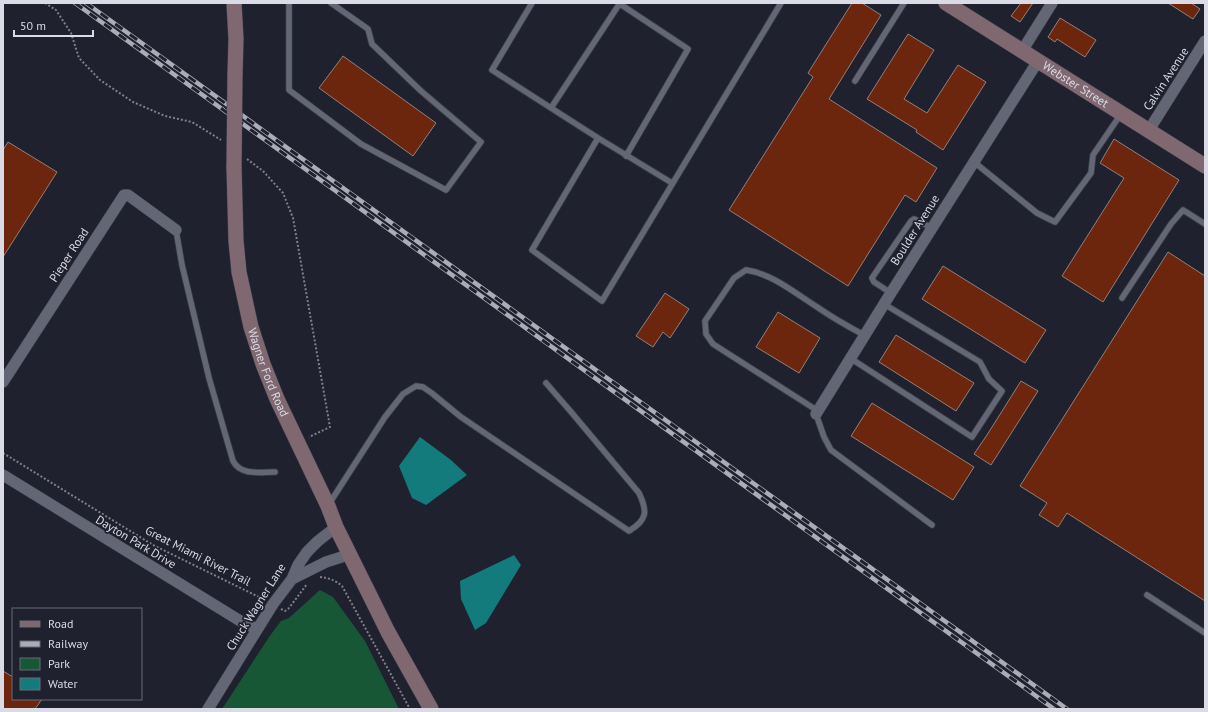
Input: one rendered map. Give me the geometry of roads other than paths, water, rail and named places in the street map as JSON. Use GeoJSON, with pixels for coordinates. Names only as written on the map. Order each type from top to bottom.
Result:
{"type":"FeatureCollection","features":[{"type":"Feature","properties":{"kind":"main road","name":"Wagner Ford Road"},"geometry":{"type":"LineString","coordinates":[[234,3],[236,39],[234,167],[236,241],[243,293],[251,327],[263,364],[277,399],[328,506],[336,527],[388,632],[431,709]]}},
{"type":"Feature","properties":{"kind":"main road","name":"Webster Street"},"geometry":{"type":"LineString","coordinates":[[946,3],[1205,166]]}},
{"type":"Feature","properties":{"kind":"street"},"geometry":{"type":"LineString","coordinates":[[1022,51],[1052,3]]}},
{"type":"Feature","properties":{"kind":"street","name":"Calvin Avenue"},"geometry":{"type":"LineString","coordinates":[[1149,130],[1205,41]]}},
{"type":"Feature","properties":{"kind":"street","name":"Boulder Avenue"},"geometry":{"type":"LineString","coordinates":[[817,412],[1038,61]]}},
{"type":"Feature","properties":{"kind":"street","name":"Pieper Road"},"geometry":{"type":"LineString","coordinates":[[3,382],[124,195],[128,195],[176,230]]}},
{"type":"Feature","properties":{"kind":"street","name":"Dayton Park Drive"},"geometry":{"type":"LineString","coordinates":[[3,475],[242,622],[257,629]]}},
{"type":"Feature","properties":{"kind":"street","name":"Chuck Wagner Lane"},"geometry":{"type":"LineString","coordinates":[[208,709],[273,604],[292,579],[298,565],[307,552],[336,527]]}},
{"type":"Feature","properties":{"kind":"street"},"geometry":{"type":"LineString","coordinates":[[292,579],[326,562],[350,554]]}},
{"type":"Feature","properties":{"kind":"lane"},"geometry":{"type":"LineString","coordinates":[[289,3],[290,90],[361,144],[446,190],[481,142],[421,91],[372,44],[368,29],[331,3]]}},
{"type":"Feature","properties":{"kind":"lane"},"geometry":{"type":"LineString","coordinates":[[532,3],[492,70],[626,156],[672,183]]}},
{"type":"Feature","properties":{"kind":"lane"},"geometry":{"type":"LineString","coordinates":[[551,108],[620,3],[688,49],[626,156]]}},
{"type":"Feature","properties":{"kind":"lane"},"geometry":{"type":"LineString","coordinates":[[598,138],[532,250],[602,301],[782,3]]}},
{"type":"Feature","properties":{"kind":"lane"},"geometry":{"type":"LineString","coordinates":[[854,81],[904,3]]}},
{"type":"Feature","properties":{"kind":"lane"},"geometry":{"type":"LineString","coordinates":[[974,162],[1037,213],[1056,222],[1091,173],[1092,155],[1121,113]]}},
{"type":"Feature","properties":{"kind":"lane"},"geometry":{"type":"LineString","coordinates":[[1122,298],[1171,224],[1183,210],[1205,224]]}},
{"type":"Feature","properties":{"kind":"lane"},"geometry":{"type":"LineString","coordinates":[[891,293],[874,282],[872,278],[910,221],[914,219],[932,228]]}},
{"type":"Feature","properties":{"kind":"lane"},"geometry":{"type":"LineString","coordinates":[[176,230],[182,265],[208,378],[233,461],[236,467],[241,470],[249,472],[275,472]]}},
{"type":"Feature","properties":{"kind":"lane"},"geometry":{"type":"LineString","coordinates":[[864,336],[771,277],[758,272],[746,270],[734,278],[706,321],[706,334],[713,344],[817,412],[824,437],[831,450],[932,524]]}},
{"type":"Feature","properties":{"kind":"lane"},"geometry":{"type":"LineString","coordinates":[[850,358],[972,437],[1002,392],[989,379],[980,362],[884,304]]}},
{"type":"Feature","properties":{"kind":"lane"},"geometry":{"type":"LineString","coordinates":[[328,506],[394,406],[403,394],[416,386],[423,387],[462,417],[629,531],[638,525],[644,518],[644,503],[639,494],[546,383]]}},
{"type":"Feature","properties":{"kind":"lane"},"geometry":{"type":"LineString","coordinates":[[1147,595],[1205,633]]}},
{"type":"Feature","properties":{"kind":"water"},"geometry":{"type":"Polygon","coordinates":[[[420,437],[451,460],[467,475],[426,505],[412,498],[399,466],[420,437]]]}},
{"type":"Feature","properties":{"kind":"water"},"geometry":{"type":"Polygon","coordinates":[[[514,555],[521,565],[486,623],[475,630],[461,599],[460,581],[514,555]]]}},
{"type":"Feature","properties":{"kind":"railway"},"geometry":{"type":"LineString","coordinates":[[75,3],[1054,709]]}},
{"type":"Feature","properties":{"kind":"railway"},"geometry":{"type":"LineString","coordinates":[[86,3],[1067,709]]}}]}
